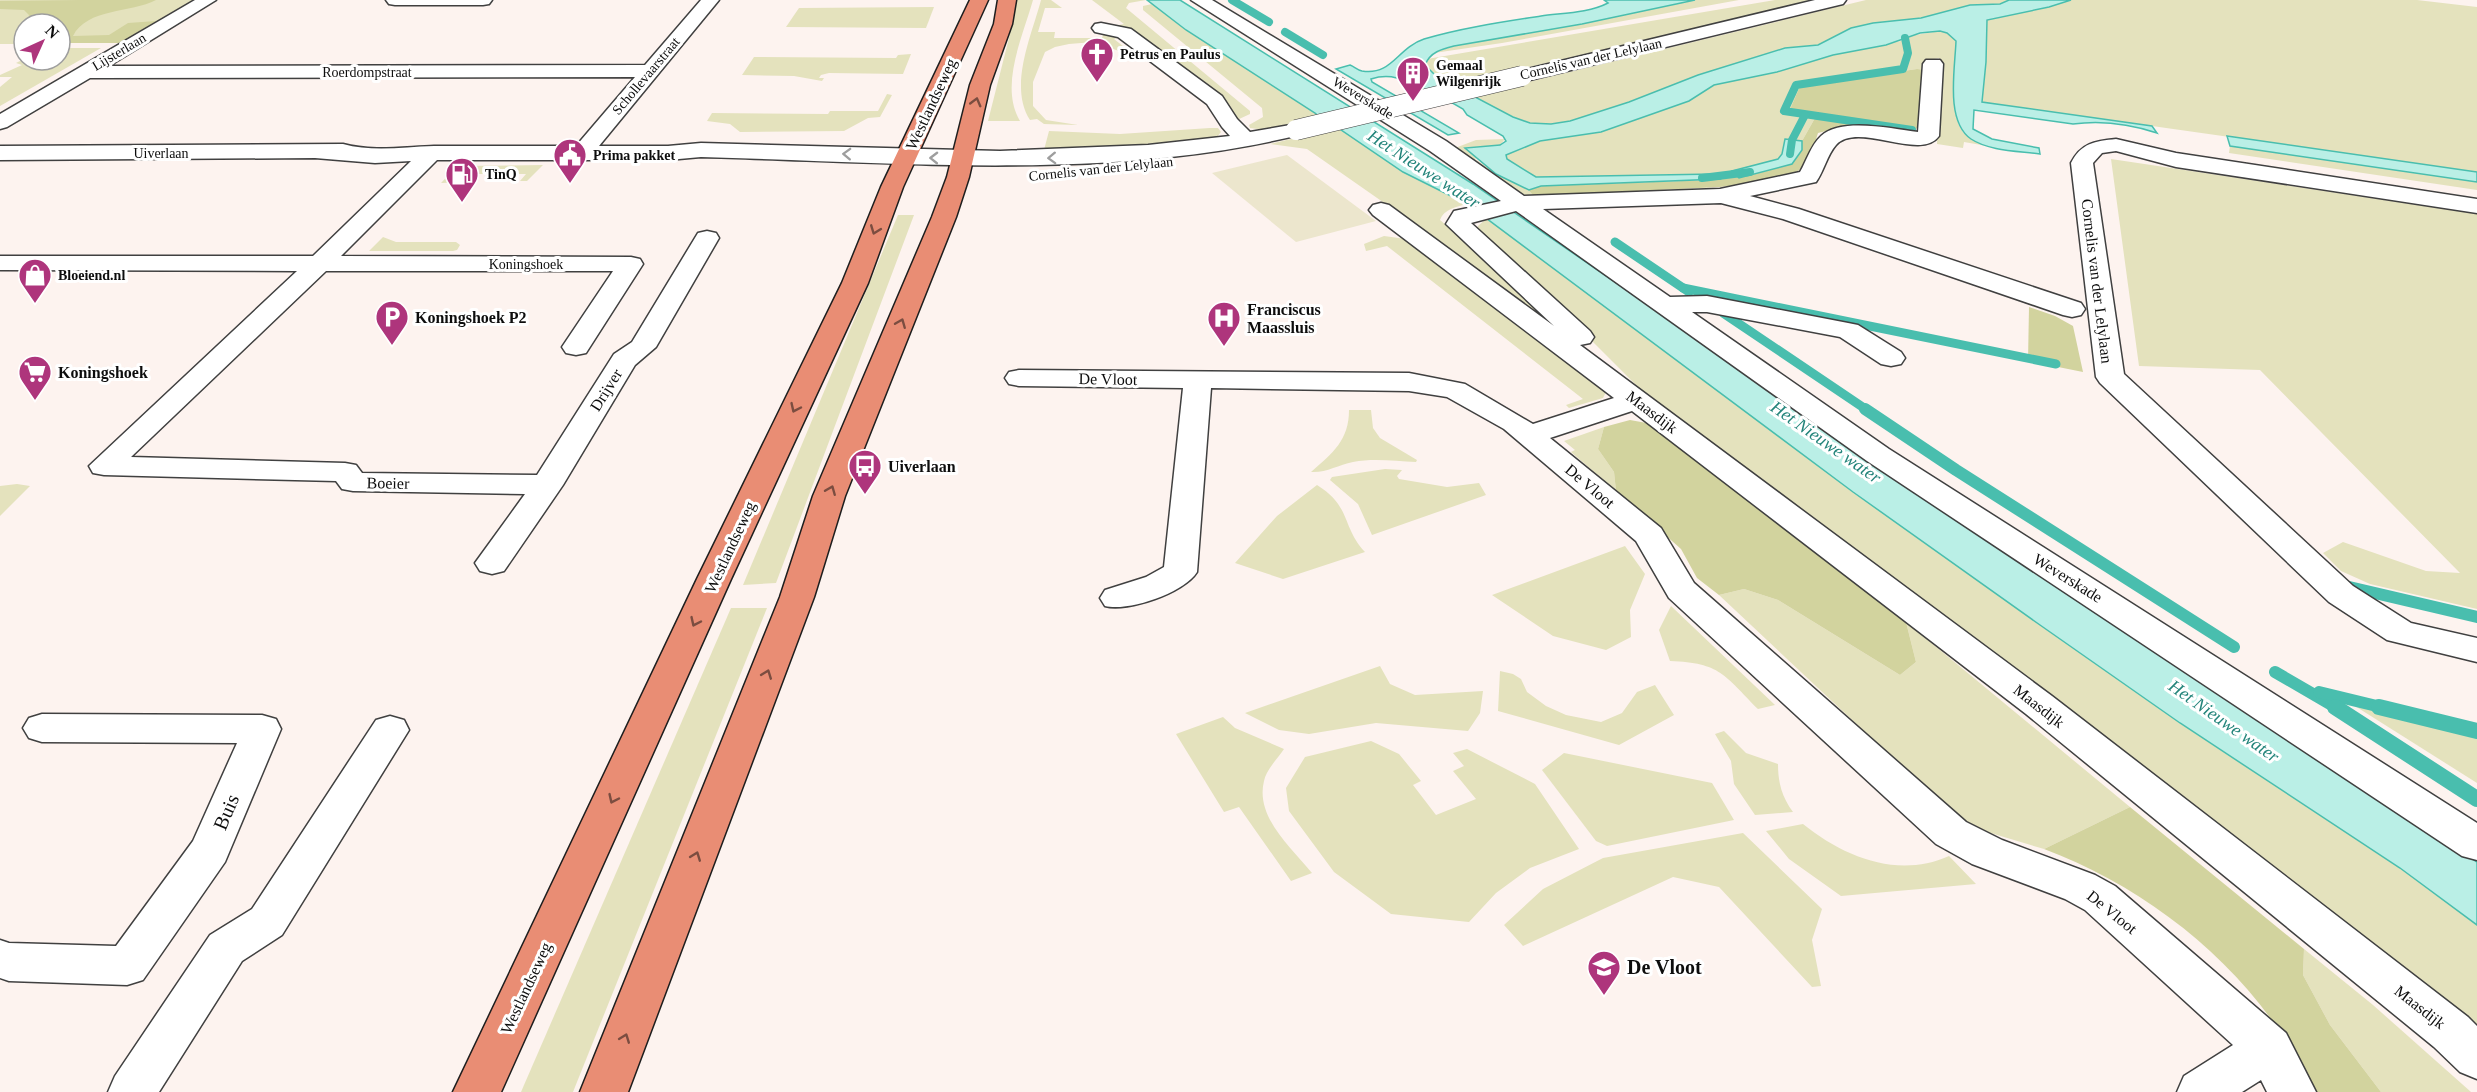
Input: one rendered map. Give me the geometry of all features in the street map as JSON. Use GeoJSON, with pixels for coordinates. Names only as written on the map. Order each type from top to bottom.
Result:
{"type":"FeatureCollection","features":[{"type":"Feature","properties":{"kind":"main road","name":"Westlandseweg"},"geometry":{"type":"LineString","coordinates":[[477,1092],[714,579],[855,282],[902,166],[979,0]]}},
{"type":"Feature","properties":{"kind":"main road"},"geometry":{"type":"LineString","coordinates":[[604,1092],[797,597],[829,496],[944,217],[960,168],[980,85],[1003,24],[1007,0]]}},
{"type":"Feature","properties":{"kind":"street","name":"Lijsterlaan"},"geometry":{"type":"LineString","coordinates":[[0,123],[207,0]]}},
{"type":"Feature","properties":{"kind":"street"},"geometry":{"type":"LineString","coordinates":[[395,0],[483,0]]}},
{"type":"Feature","properties":{"kind":"street","name":"Schollevaarstraat"},"geometry":{"type":"LineString","coordinates":[[583,152],[710,0]]}},
{"type":"Feature","properties":{"kind":"street","name":"Weverskade"},"geometry":{"type":"LineString","coordinates":[[1200,0],[1382,109],[1878,455],[2477,844]]}},
{"type":"Feature","properties":{"kind":"street","name":"Cornelis van der Lelylaan"},"geometry":{"type":"LineString","coordinates":[[902,166],[960,168],[1016,178],[1142,167],[1217,153],[1244,142],[1837,0]]}},
{"type":"Feature","properties":{"kind":"street"},"geometry":{"type":"LineString","coordinates":[[1101,28],[1124,33],[1215,100],[1244,142]]}},
{"type":"Feature","properties":{"kind":"street"},"geometry":{"type":"LineString","coordinates":[[1591,367],[1584,341],[1458,224],[1462,216],[1516,204],[1720,196],[1808,177],[1830,138],[1841,133],[1861,132],[1921,139],[1929,136],[1933,64]]}},
{"type":"Feature","properties":{"kind":"street","name":"Roerdompstraat"},"geometry":{"type":"LineString","coordinates":[[85,72],[649,71]]}},
{"type":"Feature","properties":{"kind":"street","name":"Cornelis van der Lelylaan"},"geometry":{"type":"LineString","coordinates":[[2477,206],[2176,160],[2116,145],[2096,147],[2086,154],[2082,163],[2110,377],[2341,594],[2400,632],[2477,650]]}},
{"type":"Feature","properties":{"kind":"street","name":"Uiverlaan"},"geometry":{"type":"LineString","coordinates":[[0,153],[322,153],[375,156],[432,153],[668,153],[692,158],[902,166]]}},
{"type":"Feature","properties":{"kind":"street"},"geometry":{"type":"LineString","coordinates":[[320,263],[432,153]]}},
{"type":"Feature","properties":{"kind":"street"},"geometry":{"type":"LineString","coordinates":[[1720,196],[1791,214],[2072,309]]}},
{"type":"Feature","properties":{"kind":"street","name":"Maasdijk"},"geometry":{"type":"LineString","coordinates":[[1381,210],[2039,705],[2451,1032],[2477,1057]]}},
{"type":"Feature","properties":{"kind":"street","name":"Drijver"},"geometry":{"type":"LineString","coordinates":[[547,485],[624,360],[642,347],[707,238]]}},
{"type":"Feature","properties":{"kind":"street","name":"Koningshoek"},"geometry":{"type":"LineString","coordinates":[[0,263],[631,264],[576,347]]}},
{"type":"Feature","properties":{"kind":"street","name":"Boeier"},"geometry":{"type":"LineString","coordinates":[[320,263],[104,466],[345,472],[353,483],[547,485]]}},
{"type":"Feature","properties":{"kind":"street"},"geometry":{"type":"LineString","coordinates":[[1663,305],[1707,304],[1848,331],[1891,358]]}},
{"type":"Feature","properties":{"kind":"street","name":"De Vloot"},"geometry":{"type":"LineString","coordinates":[[1018,378],[1409,382],[1455,390],[1514,423],[1649,535],[1681,590],[1951,832],[1988,852],[2080,886],[2100,898],[2269,1048],[2292,1092]]}},
{"type":"Feature","properties":{"kind":"street"},"geometry":{"type":"LineString","coordinates":[[1117,598],[1158,585],[1180,572],[1198,380]]}},
{"type":"Feature","properties":{"kind":"street"},"geometry":{"type":"LineString","coordinates":[[1529,435],[1636,400]]}},
{"type":"Feature","properties":{"kind":"street"},"geometry":{"type":"LineString","coordinates":[[492,563],[547,485]]}},
{"type":"Feature","properties":{"kind":"street","name":"Buis"},"geometry":{"type":"LineString","coordinates":[[0,959],[9,962],[127,966],[210,850],[262,729],[42,728]]}},
{"type":"Feature","properties":{"kind":"street"},"geometry":{"type":"LineString","coordinates":[[132,1092],[226,948],[267,922],[390,730]]}},
{"type":"Feature","properties":{"kind":"street"},"geometry":{"type":"LineString","coordinates":[[2202,1092],[2269,1048]]}},
{"type":"Feature","properties":{"kind":"shaded area"},"geometry":{"type":"Polygon","coordinates":[[[0,0],[193,0],[120,43],[72,43],[72,12],[12,12],[12,44],[0,44],[0,0]]]}},
{"type":"Feature","properties":{"kind":"shaded area"},"geometry":{"type":"Polygon","coordinates":[[[1016,0],[1033,0],[1012,77],[1014,107],[1020,121],[988,121],[1009,38],[1016,0]]]}},
{"type":"Feature","properties":{"kind":"shaded area"},"geometry":{"type":"Polygon","coordinates":[[[1041,0],[1051,0],[1062,8],[1045,8],[1038,32],[1055,32],[1054,38],[1102,38],[1104,32],[1122,37],[1114,39],[1138,58],[1094,42],[1069,44],[1045,52],[1033,82],[1033,106],[1046,120],[1078,125],[1044,124],[1037,119],[1030,120],[1024,107],[1021,76],[1041,0]]]}},
{"type":"Feature","properties":{"kind":"shaded area"},"geometry":{"type":"Polygon","coordinates":[[[1092,0],[1146,0],[1129,3],[1126,8],[1250,111],[1250,114],[1237,120],[1109,27],[1124,24],[1092,0]]]}},
{"type":"Feature","properties":{"kind":"shaded area"},"geometry":{"type":"Polygon","coordinates":[[[1695,0],[1739,0],[1434,53],[1454,46],[1582,24],[1695,0]]]}},
{"type":"Feature","properties":{"kind":"shaded area"},"geometry":{"type":"Polygon","coordinates":[[[1775,0],[1815,0],[1500,74],[1520,84],[1866,0],[2009,0],[2000,4],[1970,5],[1921,18],[1873,23],[1851,28],[1818,45],[1785,48],[1698,75],[1629,102],[1570,121],[1551,124],[1530,123],[1513,117],[1437,77],[1425,65],[1427,59],[1775,0]]]}},
{"type":"Feature","properties":{"kind":"shaded area"},"geometry":{"type":"Polygon","coordinates":[[[2071,0],[2417,0],[2477,7],[2477,172],[1982,102],[1987,20],[2071,0]]]}},
{"type":"Feature","properties":{"kind":"shaded area"},"geometry":{"type":"Polygon","coordinates":[[[1152,4],[1186,30],[1403,172],[1467,204],[1447,211],[1440,220],[1521,288],[1575,343],[1410,221],[1307,149],[1270,144],[1303,136],[1288,124],[1265,130],[1250,128],[1249,125],[1263,117],[1262,108],[1143,10],[1143,6],[1152,4]]]}},
{"type":"Feature","properties":{"kind":"shaded area"},"geometry":{"type":"Polygon","coordinates":[[[934,7],[926,28],[786,27],[799,8],[934,7]]]}},
{"type":"Feature","properties":{"kind":"shaded area"},"geometry":{"type":"Polygon","coordinates":[[[1940,31],[1947,33],[1956,41],[1954,98],[1957,120],[1966,135],[1987,146],[1964,142],[1963,148],[1937,144],[1939,58],[1925,61],[1927,70],[1917,69],[1800,86],[1790,110],[1815,118],[1802,141],[1786,139],[1782,154],[1778,159],[1732,171],[1736,174],[1717,177],[1714,174],[1536,177],[1507,159],[1506,154],[1539,141],[1601,132],[1689,101],[1714,85],[1777,72],[1832,55],[1901,41],[1909,36],[1940,31]]]}},
{"type":"Feature","properties":{"kind":"shaded area"},"geometry":{"type":"Polygon","coordinates":[[[72,48],[101,48],[72,65],[72,48]]]}},
{"type":"Feature","properties":{"kind":"shaded area"},"geometry":{"type":"Polygon","coordinates":[[[911,54],[903,74],[829,73],[821,75],[819,78],[824,78],[822,81],[794,76],[742,75],[754,57],[896,58],[898,55],[911,54]]]}},
{"type":"Feature","properties":{"kind":"shaded area"},"geometry":{"type":"Polygon","coordinates":[[[12,70],[12,72],[59,72],[0,106],[0,87],[12,77],[0,77],[12,70]]]}},
{"type":"Feature","properties":{"kind":"shaded area"},"geometry":{"type":"Polygon","coordinates":[[[887,94],[892,95],[880,117],[868,118],[844,131],[740,132],[730,124],[707,121],[712,113],[828,114],[830,111],[878,111],[887,94]]]}},
{"type":"Feature","properties":{"kind":"shaded area"},"geometry":{"type":"Polygon","coordinates":[[[1218,128],[1221,132],[1216,138],[1044,150],[1049,131],[1120,134],[1218,128]]]}},
{"type":"Feature","properties":{"kind":"shaded area"},"geometry":{"type":"Polygon","coordinates":[[[1505,139],[1500,145],[1488,146],[1475,159],[1497,174],[1528,190],[1534,196],[1515,193],[1455,148],[1476,140],[1505,139]]]}},
{"type":"Feature","properties":{"kind":"shaded area"},"geometry":{"type":"Polygon","coordinates":[[[2230,146],[2477,182],[2477,190],[2229,153],[2230,146]]]}},
{"type":"Feature","properties":{"kind":"shaded area"},"geometry":{"type":"Polygon","coordinates":[[[1287,155],[1376,221],[1296,242],[1212,173],[1287,155]]]}},
{"type":"Feature","properties":{"kind":"shaded area"},"geometry":{"type":"Polygon","coordinates":[[[2111,159],[2477,214],[2477,609],[2370,584],[2341,571],[2323,553],[2343,542],[2426,571],[2460,573],[2260,370],[2139,366],[2111,159]]]}},
{"type":"Feature","properties":{"kind":"shaded area"},"geometry":{"type":"Polygon","coordinates":[[[543,165],[527,181],[520,181],[526,174],[472,174],[464,182],[441,183],[457,166],[543,165]]]}},
{"type":"Feature","properties":{"kind":"shaded area"},"geometry":{"type":"Polygon","coordinates":[[[898,215],[914,215],[776,583],[743,585],[898,215]]]}},
{"type":"Feature","properties":{"kind":"shaded area"},"geometry":{"type":"Polygon","coordinates":[[[1487,218],[1853,492],[2180,723],[2400,868],[2477,925],[2477,1040],[1644,393],[1564,313],[1476,233],[1478,226],[1487,218]]]}},
{"type":"Feature","properties":{"kind":"shaded area"},"geometry":{"type":"Polygon","coordinates":[[[1384,236],[1406,239],[1606,392],[1603,398],[1569,408],[1566,405],[1583,399],[1387,246],[1366,251],[1364,244],[1384,236]]]}},
{"type":"Feature","properties":{"kind":"shaded area"},"geometry":{"type":"Polygon","coordinates":[[[383,237],[396,242],[456,242],[460,245],[457,250],[453,251],[369,251],[383,237]]]}},
{"type":"Feature","properties":{"kind":"shaded area"},"geometry":{"type":"Polygon","coordinates":[[[1349,410],[1371,410],[1373,428],[1380,438],[1417,460],[1416,462],[1361,461],[1311,472],[1333,452],[1343,438],[1349,410]]]}},
{"type":"Feature","properties":{"kind":"shaded area"},"geometry":{"type":"Polygon","coordinates":[[[1604,427],[1598,449],[1614,472],[1616,491],[1571,452],[1575,450],[1564,441],[1604,427]]]}},
{"type":"Feature","properties":{"kind":"shaded area"},"geometry":{"type":"Polygon","coordinates":[[[1385,469],[1402,470],[1397,476],[1399,479],[1447,487],[1479,483],[1486,495],[1372,535],[1358,504],[1330,480],[1332,477],[1385,469]]]}},
{"type":"Feature","properties":{"kind":"shaded area"},"geometry":{"type":"Polygon","coordinates":[[[17,484],[30,486],[0,516],[0,486],[17,484]]]}},
{"type":"Feature","properties":{"kind":"shaded area"},"geometry":{"type":"Polygon","coordinates":[[[1317,485],[1336,501],[1357,543],[1365,552],[1283,579],[1235,563],[1277,516],[1317,485]]]}},
{"type":"Feature","properties":{"kind":"shaded area"},"geometry":{"type":"Polygon","coordinates":[[[1625,546],[1645,574],[1630,610],[1631,637],[1606,650],[1553,636],[1492,595],[1625,546]]]}},
{"type":"Feature","properties":{"kind":"shaded area"},"geometry":{"type":"Polygon","coordinates":[[[1744,589],[1778,600],[1900,675],[1916,662],[1906,622],[2130,807],[2044,849],[1964,825],[1719,595],[1744,589]]]}},
{"type":"Feature","properties":{"kind":"shaded area"},"geometry":{"type":"Polygon","coordinates":[[[1671,606],[1775,705],[1758,709],[1729,679],[1711,668],[1687,662],[1670,661],[1659,630],[1671,606]]]}},
{"type":"Feature","properties":{"kind":"shaded area"},"geometry":{"type":"Polygon","coordinates":[[[731,608],[767,608],[573,1092],[521,1092],[731,608]]]}},
{"type":"Feature","properties":{"kind":"shaded area"},"geometry":{"type":"Polygon","coordinates":[[[1380,666],[1390,684],[1415,695],[1483,691],[1480,713],[1468,731],[1376,723],[1309,734],[1279,730],[1245,713],[1380,666]]]}},
{"type":"Feature","properties":{"kind":"shaded area"},"geometry":{"type":"Polygon","coordinates":[[[1500,671],[1513,674],[1521,679],[1527,692],[1546,706],[1566,715],[1601,722],[1622,713],[1637,692],[1655,685],[1674,715],[1619,745],[1498,711],[1500,671]]]}},
{"type":"Feature","properties":{"kind":"shaded area"},"geometry":{"type":"Polygon","coordinates":[[[2355,706],[2477,736],[2477,783],[2355,706]]]}},
{"type":"Feature","properties":{"kind":"shaded area"},"geometry":{"type":"Polygon","coordinates":[[[1223,717],[1235,728],[1284,749],[1265,777],[1263,794],[1265,807],[1277,831],[1312,873],[1291,881],[1239,807],[1224,812],[1176,734],[1223,717]]]}},
{"type":"Feature","properties":{"kind":"shaded area"},"geometry":{"type":"Polygon","coordinates":[[[1724,731],[1746,753],[1778,764],[1781,790],[1793,812],[1755,815],[1734,784],[1731,761],[1715,734],[1724,731]]]}},
{"type":"Feature","properties":{"kind":"shaded area"},"geometry":{"type":"Polygon","coordinates":[[[1371,741],[1399,754],[1421,781],[1413,785],[1436,815],[1476,799],[1453,771],[1464,766],[1453,753],[1467,749],[1535,784],[1579,849],[1530,868],[1496,893],[1469,922],[1391,914],[1334,872],[1289,811],[1286,788],[1305,757],[1371,741]]]}},
{"type":"Feature","properties":{"kind":"shaded area"},"geometry":{"type":"Polygon","coordinates":[[[1564,753],[1712,783],[1734,820],[1607,846],[1596,841],[1542,770],[1564,753]]]}},
{"type":"Feature","properties":{"kind":"shaded area"},"geometry":{"type":"Polygon","coordinates":[[[1803,824],[1836,846],[1872,861],[1891,865],[1910,865],[1930,863],[1949,856],[1976,884],[1841,896],[1789,859],[1766,831],[1803,824]]]}},
{"type":"Feature","properties":{"kind":"shaded area"},"geometry":{"type":"Polygon","coordinates":[[[1743,833],[1822,909],[1812,940],[1821,986],[1812,987],[1719,887],[1673,877],[1523,946],[1504,925],[1543,889],[1603,858],[1743,833]]]}},
{"type":"Feature","properties":{"kind":"shaded area"},"geometry":{"type":"Polygon","coordinates":[[[2304,949],[2373,1005],[2471,1092],[2381,1092],[2330,1025],[2303,975],[2304,949]]]}},
{"type":"Feature","properties":{"kind":"green space"},"geometry":{"type":"Polygon","coordinates":[[[156,0],[88,20],[73,36],[109,35],[128,23],[156,21],[120,43],[72,43],[72,12],[26,12],[0,9],[0,1],[156,0]]]}},
{"type":"Feature","properties":{"kind":"green space"},"geometry":{"type":"Polygon","coordinates":[[[1917,69],[1927,70],[1922,127],[1899,133],[1838,128],[1818,133],[1808,164],[1793,174],[1772,181],[1720,187],[1534,196],[1528,190],[1541,186],[1710,180],[1736,174],[1739,178],[1802,150],[1802,141],[1815,118],[1788,114],[1800,86],[1917,69]]]}},
{"type":"Feature","properties":{"kind":"green space"},"geometry":{"type":"Polygon","coordinates":[[[2029,307],[2055,316],[2073,326],[2083,372],[2028,361],[2029,307]]]}},
{"type":"Feature","properties":{"kind":"green space"},"geometry":{"type":"Polygon","coordinates":[[[1630,420],[1652,424],[1906,622],[1916,662],[1900,675],[1778,600],[1744,589],[1719,595],[1697,578],[1681,549],[1616,491],[1614,472],[1598,449],[1604,427],[1630,420]]]}},
{"type":"Feature","properties":{"kind":"green space"},"geometry":{"type":"Polygon","coordinates":[[[2130,807],[2304,949],[2303,975],[2330,1025],[2381,1092],[2317,1092],[2271,1019],[2249,991],[2198,940],[2140,897],[2077,863],[2044,849],[2130,807]]]}},
{"type":"Feature","properties":{"kind":"water","name":"Het Nieuwe water"},"geometry":{"type":"Polygon","coordinates":[[[1147,0],[1180,0],[1473,184],[1764,385],[1832,436],[2082,604],[2477,862],[2477,925],[2400,868],[2180,723],[1853,492],[1467,204],[1403,172],[1186,30],[1147,0]]]}},
{"type":"Feature","properties":{"kind":"water"},"geometry":{"type":"Polygon","coordinates":[[[1604,0],[1695,0],[1582,24],[1454,46],[1433,54],[1425,65],[1437,77],[1513,117],[1530,123],[1551,124],[1570,121],[1629,102],[1698,75],[1785,48],[1818,45],[1851,28],[1873,23],[1921,18],[1970,5],[2000,4],[2009,0],[2071,0],[1987,20],[1982,102],[2152,126],[2157,133],[2116,124],[2095,122],[2073,124],[1974,110],[1973,129],[1992,139],[2039,148],[2040,154],[2004,150],[1978,143],[1963,131],[1955,107],[1953,80],[1956,41],[1947,33],[1940,31],[1920,33],[1886,45],[1833,55],[1777,72],[1714,85],[1689,101],[1601,132],[1540,141],[1506,155],[1507,159],[1536,177],[1715,174],[1720,179],[1541,186],[1529,190],[1496,174],[1465,148],[1500,145],[1506,141],[1503,136],[1467,115],[1463,109],[1430,90],[1425,91],[1393,77],[1371,79],[1372,82],[1459,133],[1448,135],[1336,69],[1350,65],[1362,71],[1381,69],[1407,48],[1424,39],[1482,26],[1584,11],[1608,3],[1604,0]]]}},
{"type":"Feature","properties":{"kind":"water"},"geometry":{"type":"Polygon","coordinates":[[[2227,136],[2477,172],[2477,182],[2230,146],[2227,136]]]}},
{"type":"Feature","properties":{"kind":"water"},"geometry":{"type":"Polygon","coordinates":[[[1785,139],[1802,141],[1802,150],[1792,164],[1739,178],[1732,171],[1778,159],[1782,154],[1785,139]]]}},
{"type":"Feature","properties":{"kind":"waterway"},"geometry":{"type":"LineString","coordinates":[[1232,0],[1269,22]]}},
{"type":"Feature","properties":{"kind":"waterway"},"geometry":{"type":"LineString","coordinates":[[1285,32],[1323,55]]}},
{"type":"Feature","properties":{"kind":"waterway"},"geometry":{"type":"LineString","coordinates":[[1905,38],[1908,53],[1903,69],[1796,85],[1784,111],[1912,130]]}},
{"type":"Feature","properties":{"kind":"waterway"},"geometry":{"type":"LineString","coordinates":[[1790,154],[1792,140],[1805,115]]}},
{"type":"Feature","properties":{"kind":"waterway"},"geometry":{"type":"LineString","coordinates":[[1702,178],[1750,172]]}},
{"type":"Feature","properties":{"kind":"waterway"},"geometry":{"type":"LineString","coordinates":[[1615,242],[1683,288]]}},
{"type":"Feature","properties":{"kind":"waterway"},"geometry":{"type":"LineString","coordinates":[[1683,288],[2056,364]]}},
{"type":"Feature","properties":{"kind":"waterway"},"geometry":{"type":"LineString","coordinates":[[1683,288],[1689,292]]}},
{"type":"Feature","properties":{"kind":"waterway"},"geometry":{"type":"LineString","coordinates":[[1723,313],[1867,410]]}},
{"type":"Feature","properties":{"kind":"waterway"},"geometry":{"type":"LineString","coordinates":[[1865,409],[1956,470],[2234,647]]}},
{"type":"Feature","properties":{"kind":"waterway"},"geometry":{"type":"LineString","coordinates":[[2345,586],[2477,617]]}},
{"type":"Feature","properties":{"kind":"waterway"},"geometry":{"type":"LineString","coordinates":[[2275,672],[2337,708]]}},
{"type":"Feature","properties":{"kind":"waterway"},"geometry":{"type":"LineString","coordinates":[[2319,692],[2385,708]]}},
{"type":"Feature","properties":{"kind":"waterway"},"geometry":{"type":"LineString","coordinates":[[2335,707],[2477,799]]}},
{"type":"Feature","properties":{"kind":"waterway"},"geometry":{"type":"LineString","coordinates":[[2379,707],[2477,731]]}},
{"type":"Feature","properties":{"kind":"place","name":"Petrus en Paulus"},"geometry":{"type":"Point","coordinates":[1097,83]}},
{"type":"Feature","properties":{"kind":"place","name":"Gemaal Wilgenrijk"},"geometry":{"type":"Point","coordinates":[1413,102]}},
{"type":"Feature","properties":{"kind":"place","name":"Prima pakket"},"geometry":{"type":"Point","coordinates":[570,184]}},
{"type":"Feature","properties":{"kind":"place","name":"TinQ"},"geometry":{"type":"Point","coordinates":[462,203]}},
{"type":"Feature","properties":{"kind":"place","name":"Bloeiend.nl"},"geometry":{"type":"Point","coordinates":[35,304]}},
{"type":"Feature","properties":{"kind":"place","name":"Koningshoek P2"},"geometry":{"type":"Point","coordinates":[392,346]}},
{"type":"Feature","properties":{"kind":"place","name":"Franciscus Maassluis"},"geometry":{"type":"Point","coordinates":[1224,347]}},
{"type":"Feature","properties":{"kind":"place","name":"Koningshoek"},"geometry":{"type":"Point","coordinates":[35,401]}},
{"type":"Feature","properties":{"kind":"place","name":"Uiverlaan"},"geometry":{"type":"Point","coordinates":[865,495]}},
{"type":"Feature","properties":{"kind":"place","name":"De Vloot"},"geometry":{"type":"Point","coordinates":[1604,996]}}]}
